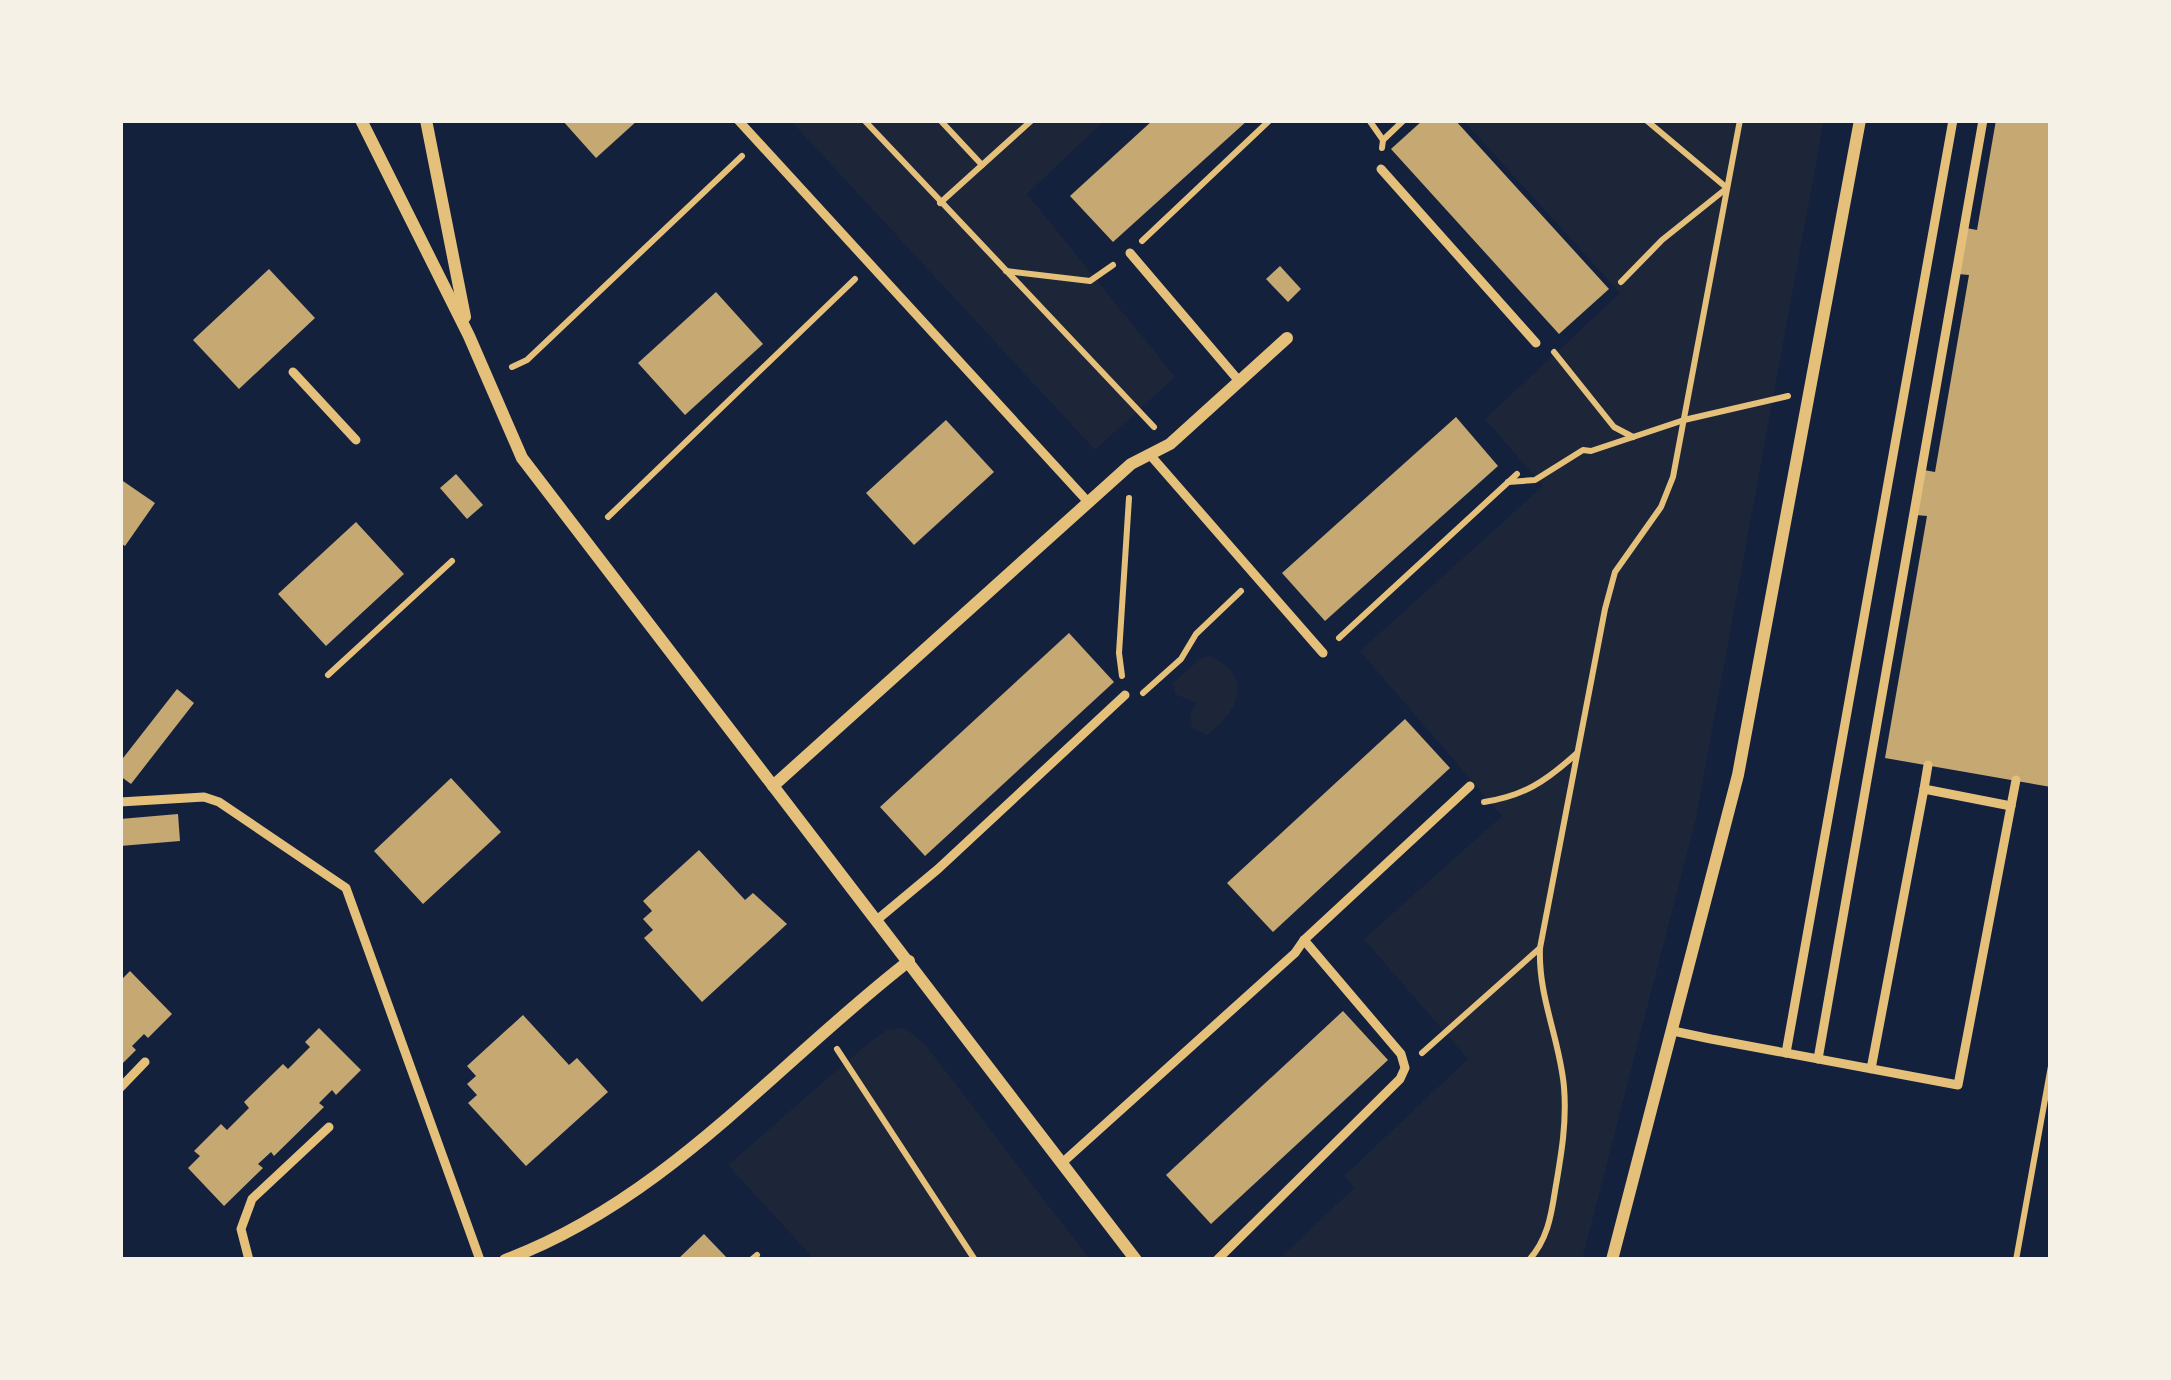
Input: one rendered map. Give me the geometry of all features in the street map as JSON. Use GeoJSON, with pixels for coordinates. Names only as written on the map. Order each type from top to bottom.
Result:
{"type":"FeatureCollection","features":[{"type":"Feature","properties":{"kind":"street"},"geometry":{"type":"LineString","coordinates":[[361,120],[469,336],[522,458],[1136,1260]]}},
{"type":"Feature","properties":{"kind":"street"},"geometry":{"type":"LineString","coordinates":[[426,120],[469,336]]}},
{"type":"Feature","properties":{"kind":"street"},"geometry":{"type":"LineString","coordinates":[[1612,1260],[1738,775],[1860,120]]}},
{"type":"Feature","properties":{"kind":"street"},"geometry":{"type":"LineString","coordinates":[[773,785],[1131,464],[1170,444],[1287,338]]}},
{"type":"Feature","properties":{"kind":"street"},"geometry":{"type":"LineString","coordinates":[[505,1260],[553,1242],[691,1151],[909,961]]}},
{"type":"Feature","properties":{"kind":"lane"},"geometry":{"type":"LineString","coordinates":[[738,120],[1089,503]]}},
{"type":"Feature","properties":{"kind":"lane"},"geometry":{"type":"LineString","coordinates":[[1786,1053],[1953,120]]}},
{"type":"Feature","properties":{"kind":"lane"},"geometry":{"type":"LineString","coordinates":[[1818,1059],[1983,120]]}},
{"type":"Feature","properties":{"kind":"lane"},"geometry":{"type":"LineString","coordinates":[[1381,169],[1536,344]]}},
{"type":"Feature","properties":{"kind":"lane"},"geometry":{"type":"LineString","coordinates":[[1130,253],[1239,381]]}},
{"type":"Feature","properties":{"kind":"lane"},"geometry":{"type":"LineString","coordinates":[[293,372],[356,440]]}},
{"type":"Feature","properties":{"kind":"lane"},"geometry":{"type":"LineString","coordinates":[[1151,456],[1323,653]]}},
{"type":"Feature","properties":{"kind":"lane"},"geometry":{"type":"LineString","coordinates":[[878,919],[1125,695]]}},
{"type":"Feature","properties":{"kind":"lane"},"geometry":{"type":"LineString","coordinates":[[1871,1069],[1928,765]]}},
{"type":"Feature","properties":{"kind":"lane"},"geometry":{"type":"LineString","coordinates":[[1673,1031],[1958,1085],[2016,781]]}},
{"type":"Feature","properties":{"kind":"lane"},"geometry":{"type":"LineString","coordinates":[[1062,1163],[1295,953],[1469,786]]}},
{"type":"Feature","properties":{"kind":"lane"},"geometry":{"type":"LineString","coordinates":[[1924,789],[2011,806]]}},
{"type":"Feature","properties":{"kind":"lane"},"geometry":{"type":"LineString","coordinates":[[120,802],[204,797],[220,802],[346,888],[480,1260]]}},
{"type":"Feature","properties":{"kind":"lane"},"geometry":{"type":"LineString","coordinates":[[1217,1260],[1400,1078],[1401,1054],[1304,940]]}},
{"type":"Feature","properties":{"kind":"lane"},"geometry":{"type":"LineString","coordinates":[[120,1088],[145,1062]]}},
{"type":"Feature","properties":{"kind":"lane"},"geometry":{"type":"LineString","coordinates":[[249,1260],[241,1229],[253,1199],[329,1126]]}},
{"type":"Feature","properties":{"kind":"path"},"geometry":{"type":"LineString","coordinates":[[864,120],[1170,444]]}},
{"type":"Feature","properties":{"kind":"path"},"geometry":{"type":"LineString","coordinates":[[940,120],[982,165]]}},
{"type":"Feature","properties":{"kind":"path"},"geometry":{"type":"LineString","coordinates":[[940,203],[1032,120]]}},
{"type":"Feature","properties":{"kind":"path"},"geometry":{"type":"LineString","coordinates":[[1006,271],[1090,281],[1130,253],[1270,120]]}},
{"type":"Feature","properties":{"kind":"path"},"geometry":{"type":"LineString","coordinates":[[1370,120],[1383,140],[1381,169]]}},
{"type":"Feature","properties":{"kind":"path"},"geometry":{"type":"LineString","coordinates":[[1383,140],[1404,120]]}},
{"type":"Feature","properties":{"kind":"path"},"geometry":{"type":"LineString","coordinates":[[1646,120],[1727,188]]}},
{"type":"Feature","properties":{"kind":"path"},"geometry":{"type":"LineString","coordinates":[[1539,1260],[1550,1220],[1564,1119],[1564,1084],[1540,980],[1540,948],[1615,572],[1661,507],[1673,477],[1740,120]]}},
{"type":"Feature","properties":{"kind":"path"},"geometry":{"type":"LineString","coordinates":[[512,367],[527,360],[757,141]]}},
{"type":"Feature","properties":{"kind":"path"},"geometry":{"type":"LineString","coordinates":[[1621,282],[1662,240],[1727,188]]}},
{"type":"Feature","properties":{"kind":"path"},"geometry":{"type":"LineString","coordinates":[[608,517],[870,264]]}},
{"type":"Feature","properties":{"kind":"path"},"geometry":{"type":"LineString","coordinates":[[1536,344],[1559,354],[1614,427],[1636,439]]}},
{"type":"Feature","properties":{"kind":"path"},"geometry":{"type":"LineString","coordinates":[[1508,482],[1535,480],[1583,450],[1809,391]]}},
{"type":"Feature","properties":{"kind":"path"},"geometry":{"type":"LineString","coordinates":[[1131,464],[1119,653],[1125,695],[1144,693],[1256,576]]}},
{"type":"Feature","properties":{"kind":"path"},"geometry":{"type":"LineString","coordinates":[[1323,653],[1517,474]]}},
{"type":"Feature","properties":{"kind":"path"},"geometry":{"type":"LineString","coordinates":[[328,675],[452,561]]}},
{"type":"Feature","properties":{"kind":"path"},"geometry":{"type":"LineString","coordinates":[[1456,798],[1485,802],[1519,796],[1578,752]]}},
{"type":"Feature","properties":{"kind":"path"},"geometry":{"type":"LineString","coordinates":[[1403,1064],[1464,1019],[1540,948]]}},
{"type":"Feature","properties":{"kind":"path"},"geometry":{"type":"LineString","coordinates":[[824,1033],[975,1260]]}},
{"type":"Feature","properties":{"kind":"path"},"geometry":{"type":"LineString","coordinates":[[2016,1260],[2051,1066]]}},
{"type":"Feature","properties":{"kind":"path"},"geometry":{"type":"LineString","coordinates":[[1529,1260],[1541,1247]]}},
{"type":"Feature","properties":{"kind":"shaded area"},"geometry":{"type":"Polygon","coordinates":[[[790,120],[1105,120],[1027,194],[1175,377],[1095,450],[790,120]]]}},
{"type":"Feature","properties":{"kind":"shaded area"},"geometry":{"type":"Polygon","coordinates":[[[1463,120],[1824,120],[1696,818],[1582,1260],[1278,1260],[1354,1188],[1344,1176],[1468,1059],[1364,939],[1502,816],[1360,651],[1543,486],[1485,419],[1620,293],[1463,120]]]}},
{"type":"Feature","properties":{"kind":"shaded area"},"geometry":{"type":"Polygon","coordinates":[[[1210,656],[1233,674],[1237,694],[1227,715],[1207,735],[1192,728],[1190,715],[1196,703],[1175,694],[1173,683],[1201,658],[1210,656]]]}},
{"type":"Feature","properties":{"kind":"shaded area"},"geometry":{"type":"Polygon","coordinates":[[[904,1028],[924,1043],[1090,1260],[815,1260],[728,1165],[866,1045],[887,1030],[904,1028]]]}},
{"type":"Feature","properties":{"kind":"building"},"geometry":{"type":"Polygon","coordinates":[[[562,120],[638,120],[596,158],[562,120]]]}},
{"type":"Feature","properties":{"kind":"building"},"geometry":{"type":"Polygon","coordinates":[[[1153,120],[1248,120],[1113,242],[1070,196],[1153,120]]]}},
{"type":"Feature","properties":{"kind":"building"},"geometry":{"type":"Polygon","coordinates":[[[1423,120],[1455,120],[1609,289],[1559,334],[1391,149],[1423,120]]]}},
{"type":"Feature","properties":{"kind":"building"},"geometry":{"type":"Polygon","coordinates":[[[1996,120],[2051,120],[2051,787],[1885,758],[1927,516],[1916,515],[1924,470],[1935,472],[1969,275],[1958,274],[1966,228],[1977,230],[1996,120]]]}},
{"type":"Feature","properties":{"kind":"building"},"geometry":{"type":"Polygon","coordinates":[[[1280,266],[1301,289],[1288,302],[1266,279],[1280,266]]]}},
{"type":"Feature","properties":{"kind":"building"},"geometry":{"type":"Polygon","coordinates":[[[269,269],[315,318],[239,389],[193,340],[269,269]]]}},
{"type":"Feature","properties":{"kind":"building"},"geometry":{"type":"Polygon","coordinates":[[[716,292],[763,344],[685,415],[638,363],[716,292]]]}},
{"type":"Feature","properties":{"kind":"building"},"geometry":{"type":"Polygon","coordinates":[[[1456,417],[1498,466],[1325,621],[1282,573],[1456,417]]]}},
{"type":"Feature","properties":{"kind":"building"},"geometry":{"type":"Polygon","coordinates":[[[946,420],[994,472],[914,545],[866,493],[946,420]]]}},
{"type":"Feature","properties":{"kind":"building"},"geometry":{"type":"Polygon","coordinates":[[[456,474],[483,505],[467,519],[440,488],[456,474]]]}},
{"type":"Feature","properties":{"kind":"building"},"geometry":{"type":"Polygon","coordinates":[[[120,479],[155,503],[125,546],[120,543],[120,479]]]}},
{"type":"Feature","properties":{"kind":"building"},"geometry":{"type":"Polygon","coordinates":[[[356,522],[404,574],[326,646],[278,594],[356,522]]]}},
{"type":"Feature","properties":{"kind":"building"},"geometry":{"type":"Polygon","coordinates":[[[1069,633],[1114,682],[925,856],[880,807],[1069,633]]]}},
{"type":"Feature","properties":{"kind":"building"},"geometry":{"type":"Polygon","coordinates":[[[177,689],[194,703],[131,784],[120,776],[120,762],[177,689]]]}},
{"type":"Feature","properties":{"kind":"building"},"geometry":{"type":"Polygon","coordinates":[[[1405,719],[1450,768],[1273,932],[1227,883],[1405,719]]]}},
{"type":"Feature","properties":{"kind":"building"},"geometry":{"type":"Polygon","coordinates":[[[451,778],[501,832],[423,904],[374,851],[451,778]]]}},
{"type":"Feature","properties":{"kind":"building"},"geometry":{"type":"Polygon","coordinates":[[[178,814],[180,841],[120,846],[120,819],[178,814]]]}},
{"type":"Feature","properties":{"kind":"building"},"geometry":{"type":"Polygon","coordinates":[[[699,850],[745,900],[753,893],[787,924],[702,1002],[644,938],[653,930],[643,919],[652,911],[643,901],[699,850]]]}},
{"type":"Feature","properties":{"kind":"building"},"geometry":{"type":"Polygon","coordinates":[[[130,971],[172,1014],[148,1038],[144,1034],[132,1046],[136,1050],[120,1066],[120,981],[130,971]]]}},
{"type":"Feature","properties":{"kind":"building"},"geometry":{"type":"Polygon","coordinates":[[[1343,1011],[1388,1060],[1211,1224],[1166,1175],[1343,1011]]]}},
{"type":"Feature","properties":{"kind":"building"},"geometry":{"type":"Polygon","coordinates":[[[523,1015],[569,1065],[577,1058],[608,1092],[526,1166],[468,1103],[477,1095],[467,1084],[476,1076],[467,1066],[523,1015]]]}},
{"type":"Feature","properties":{"kind":"building"},"geometry":{"type":"Polygon","coordinates":[[[319,1028],[361,1070],[336,1095],[332,1090],[319,1103],[324,1107],[274,1156],[271,1152],[258,1164],[263,1168],[224,1206],[188,1168],[200,1156],[194,1151],[221,1124],[227,1130],[249,1108],[244,1102],[283,1064],[288,1069],[310,1047],[305,1042],[319,1028]]]}},
{"type":"Feature","properties":{"kind":"building"},"geometry":{"type":"Polygon","coordinates":[[[704,1234],[729,1260],[677,1260],[704,1234]]]}}]}
